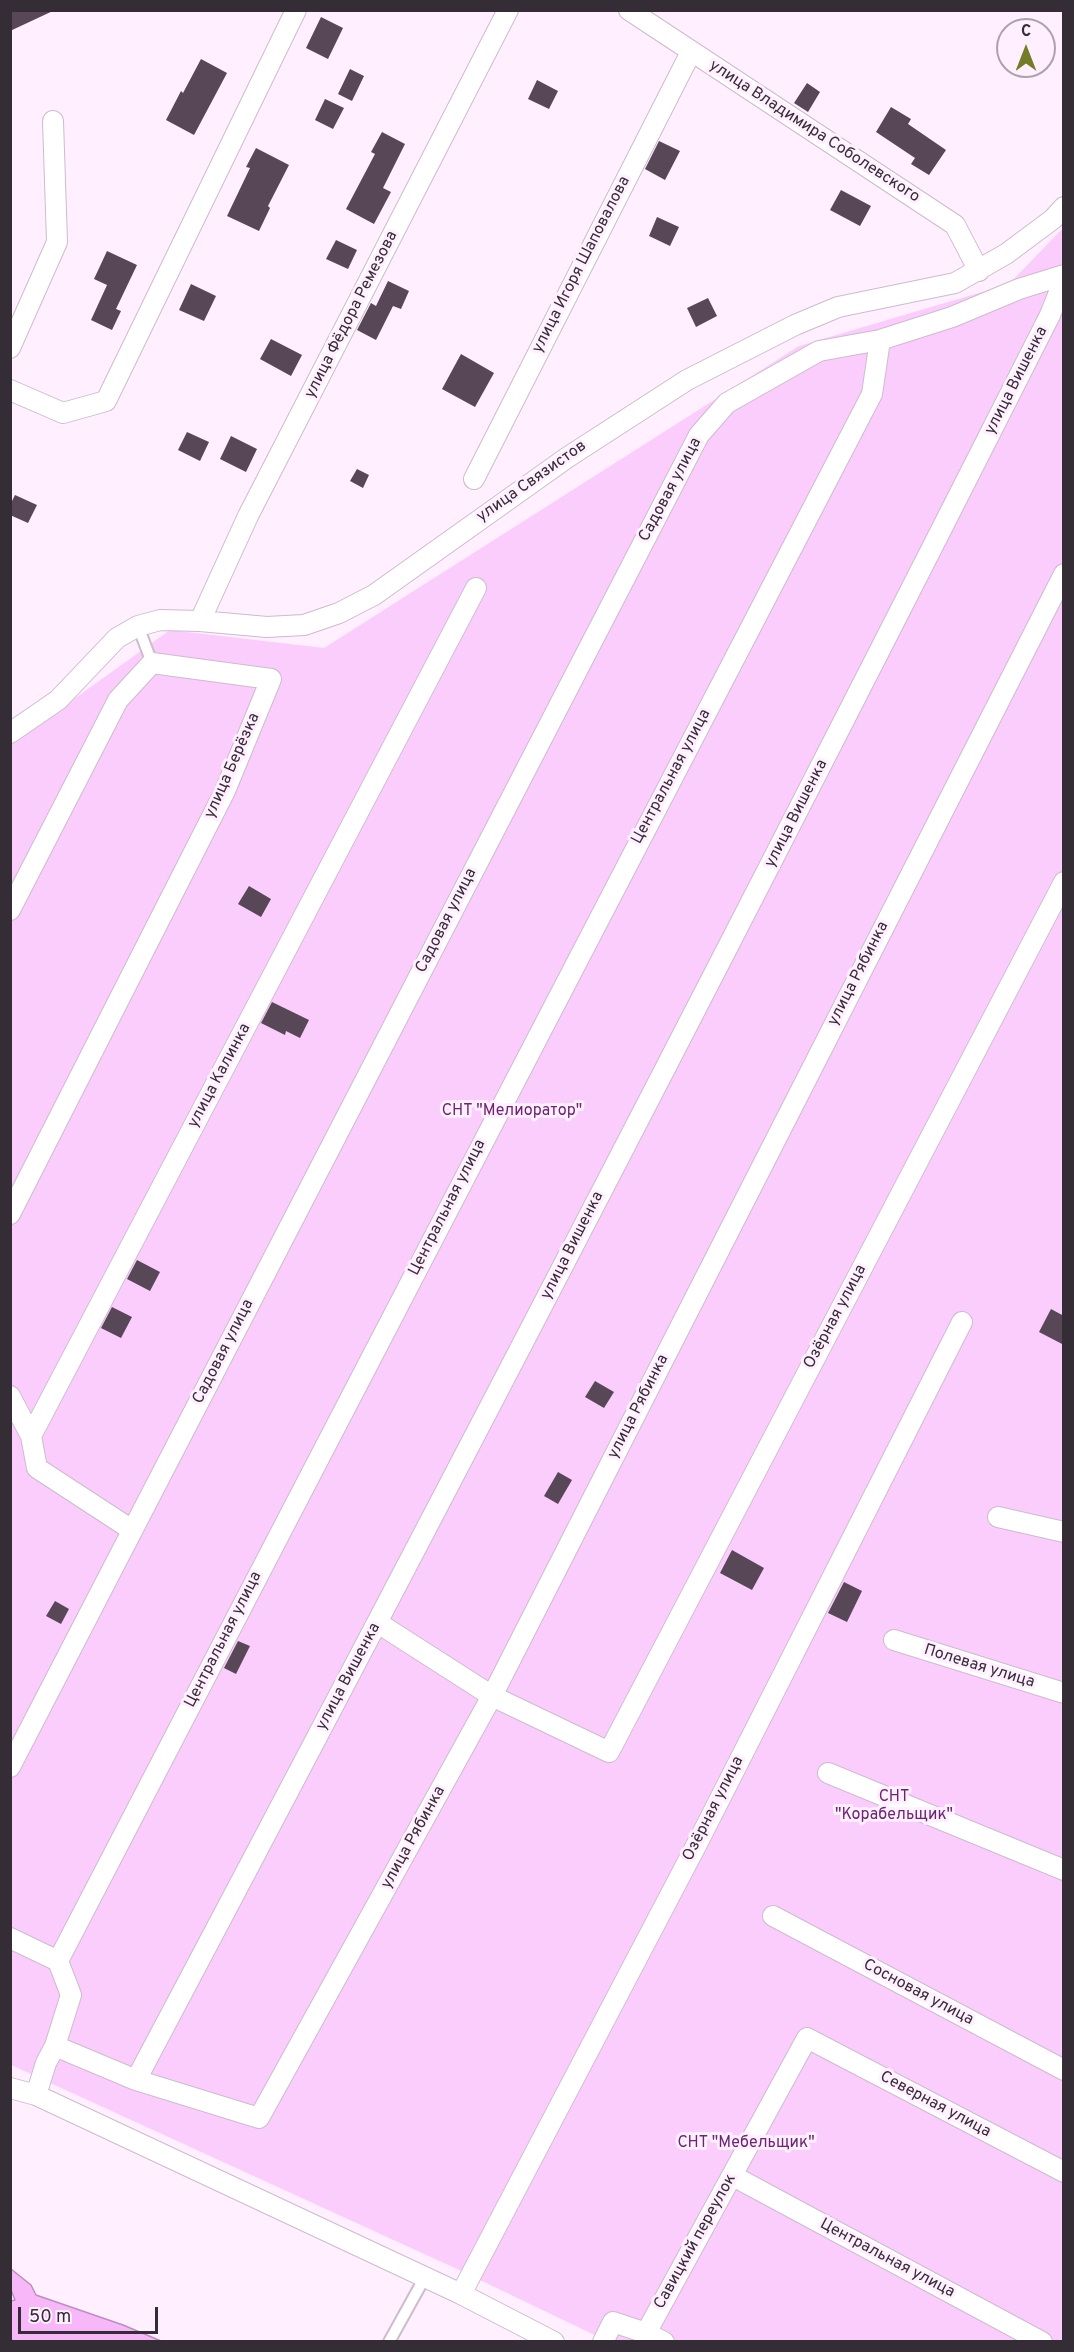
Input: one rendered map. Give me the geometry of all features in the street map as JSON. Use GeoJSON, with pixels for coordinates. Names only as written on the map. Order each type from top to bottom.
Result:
{"type":"FeatureCollection","features":[{"type":"Feature","properties":{"kind":"street"},"geometry":{"type":"LineString","coordinates":[[10,390],[63,413],[106,401],[297,10]]}},
{"type":"Feature","properties":{"kind":"street","name":"улица Фёдора Ремезова"},"geometry":{"type":"LineString","coordinates":[[200,621],[248,516],[507,10]]}},
{"type":"Feature","properties":{"kind":"street","name":"улица Владимира Соболевского"},"geometry":{"type":"LineString","coordinates":[[629,10],[956,225],[979,271]]}},
{"type":"Feature","properties":{"kind":"street","name":"улица Игоря Шаповалова"},"geometry":{"type":"LineString","coordinates":[[474,479],[691,52]]}},
{"type":"Feature","properties":{"kind":"street"},"geometry":{"type":"LineString","coordinates":[[10,348],[57,242],[52,121]]}},
{"type":"Feature","properties":{"kind":"street","name":"улица Связистов"},"geometry":{"type":"LineString","coordinates":[[10,733],[58,700],[117,638],[138,626],[160,620],[267,627],[304,625],[339,614],[374,595],[567,457],[697,375],[795,325],[838,307],[955,283],[979,271],[1053,219],[1064,207]]}},
{"type":"Feature","properties":{"kind":"street","name":"Садовая улица"},"geometry":{"type":"LineString","coordinates":[[10,1767],[699,435],[727,403],[819,351],[880,340],[952,317],[1019,289],[1064,275]]}},
{"type":"Feature","properties":{"kind":"street","name":"улица Вишенка"},"geometry":{"type":"LineString","coordinates":[[136,2080],[378,1623],[825,760],[1050,315],[1064,280]]}},
{"type":"Feature","properties":{"kind":"street","name":"Центральная улица"},"geometry":{"type":"LineString","coordinates":[[58,1961],[872,394],[880,340]]}},
{"type":"Feature","properties":{"kind":"street","name":"улица Рябинка"},"geometry":{"type":"LineString","coordinates":[[136,2080],[259,2118],[492,1696],[1064,574]]}},
{"type":"Feature","properties":{"kind":"street","name":"улица Калинка"},"geometry":{"type":"LineString","coordinates":[[31,1436],[476,588]]}},
{"type":"Feature","properties":{"kind":"street"},"geometry":{"type":"LineString","coordinates":[[10,910],[118,700],[152,663]]}},
{"type":"Feature","properties":{"kind":"street","name":"улица Берёзка"},"geometry":{"type":"LineString","coordinates":[[10,1214],[225,791],[271,679],[152,663]]}},
{"type":"Feature","properties":{"kind":"street","name":"Озёрная улица"},"geometry":{"type":"LineString","coordinates":[[492,1696],[609,1752],[1064,882]]}},
{"type":"Feature","properties":{"kind":"street","name":"Озёрная улица"},"geometry":{"type":"LineString","coordinates":[[461,2294],[698,1842],[962,1322]]}},
{"type":"Feature","properties":{"kind":"street"},"geometry":{"type":"LineString","coordinates":[[10,1396],[31,1436],[37,1468],[132,1530]]}},
{"type":"Feature","properties":{"kind":"street"},"geometry":{"type":"LineString","coordinates":[[998,1517],[1064,1532]]}},
{"type":"Feature","properties":{"kind":"street"},"geometry":{"type":"LineString","coordinates":[[378,1623],[492,1696]]}},
{"type":"Feature","properties":{"kind":"street","name":"Полевая улица"},"geometry":{"type":"LineString","coordinates":[[894,1641],[1064,1693]]}},
{"type":"Feature","properties":{"kind":"street"},"geometry":{"type":"LineString","coordinates":[[828,1773],[1064,1870]]}},
{"type":"Feature","properties":{"kind":"street","name":"Сосновая улица"},"geometry":{"type":"LineString","coordinates":[[773,1917],[1064,2070]]}},
{"type":"Feature","properties":{"kind":"street"},"geometry":{"type":"LineString","coordinates":[[10,1938],[58,1961],[71,1995],[36,2095]]}},
{"type":"Feature","properties":{"kind":"street","name":"Северная улица"},"geometry":{"type":"LineString","coordinates":[[807,2038],[1064,2172]]}},
{"type":"Feature","properties":{"kind":"street","name":"Савицкий переулок"},"geometry":{"type":"LineString","coordinates":[[646,2333],[807,2038]]}},
{"type":"Feature","properties":{"kind":"street"},"geometry":{"type":"LineString","coordinates":[[55,2046],[136,2080]]}},
{"type":"Feature","properties":{"kind":"street"},"geometry":{"type":"LineString","coordinates":[[10,2088],[36,2095],[461,2294],[554,2342]]}},
{"type":"Feature","properties":{"kind":"street","name":"Центральная улица"},"geometry":{"type":"LineString","coordinates":[[733,2176],[1042,2342]]}},
{"type":"Feature","properties":{"kind":"street"},"geometry":{"type":"LineString","coordinates":[[603,2342],[613,2322],[646,2333],[664,2342]]}},
{"type":"Feature","properties":{"kind":"lane"},"geometry":{"type":"LineString","coordinates":[[138,626],[152,663]]}},
{"type":"Feature","properties":{"kind":"lane"},"geometry":{"type":"LineString","coordinates":[[389,2342],[425,2277]]}},
{"type":"Feature","properties":{"kind":"green space","name":"СНТ \"Мелиоратор\""},"geometry":{"type":"Polygon","coordinates":[[[1063,228],[1063,2341],[607,2341],[457,2269],[11,2065],[10,745],[170,630],[324,648],[799,346],[1009,284],[1063,228]]]}},
{"type":"Feature","properties":{"kind":"shaded area"},"geometry":{"type":"Polygon","coordinates":[[[11,2269],[31,2285],[36,2295],[123,2325],[161,2341],[13,2341],[11,2339],[11,2301],[15,2300],[11,2290],[11,2269]]]}},
{"type":"Feature","properties":{"kind":"building"},"geometry":{"type":"Polygon","coordinates":[[[10,10],[55,10],[10,31],[10,10]]]}},
{"type":"Feature","properties":{"kind":"building"},"geometry":{"type":"Polygon","coordinates":[[[321,17],[343,28],[328,59],[306,48],[321,17]]]}},
{"type":"Feature","properties":{"kind":"building"},"geometry":{"type":"Polygon","coordinates":[[[201,59],[227,73],[194,135],[166,120],[201,59]]]}},
{"type":"Feature","properties":{"kind":"building"},"geometry":{"type":"Polygon","coordinates":[[[350,69],[364,76],[352,101],[338,94],[350,69]]]}},
{"type":"Feature","properties":{"kind":"building"},"geometry":{"type":"Polygon","coordinates":[[[537,80],[558,91],[549,109],[528,99],[537,80]]]}},
{"type":"Feature","properties":{"kind":"building"},"geometry":{"type":"Polygon","coordinates":[[[807,83],[820,92],[808,112],[794,103],[807,83]]]}},
{"type":"Feature","properties":{"kind":"building"},"geometry":{"type":"Polygon","coordinates":[[[325,99],[344,108],[333,129],[315,120],[325,99]]]}},
{"type":"Feature","properties":{"kind":"building"},"geometry":{"type":"Polygon","coordinates":[[[891,107],[911,119],[908,124],[946,150],[929,175],[911,164],[915,158],[876,132],[891,107]]]}},
{"type":"Feature","properties":{"kind":"building"},"geometry":{"type":"Polygon","coordinates":[[[382,132],[405,144],[383,188],[391,192],[374,224],[346,209],[375,154],[371,152],[382,132]]]}},
{"type":"Feature","properties":{"kind":"building"},"geometry":{"type":"Polygon","coordinates":[[[659,141],[680,151],[665,180],[645,169],[659,141]]]}},
{"type":"Feature","properties":{"kind":"building"},"geometry":{"type":"Polygon","coordinates":[[[256,148],[289,165],[268,206],[270,208],[259,231],[227,216],[250,168],[246,167],[256,148]]]}},
{"type":"Feature","properties":{"kind":"building"},"geometry":{"type":"Polygon","coordinates":[[[841,190],[871,206],[860,226],[830,210],[841,190]]]}},
{"type":"Feature","properties":{"kind":"building"},"geometry":{"type":"Polygon","coordinates":[[[657,217],[679,227],[670,246],[649,236],[657,217]]]}},
{"type":"Feature","properties":{"kind":"building"},"geometry":{"type":"Polygon","coordinates":[[[336,240],[357,250],[348,269],[326,259],[336,240]]]}},
{"type":"Feature","properties":{"kind":"building"},"geometry":{"type":"Polygon","coordinates":[[[107,251],[137,265],[116,309],[121,311],[112,330],[91,320],[107,285],[94,279],[107,251]]]}},
{"type":"Feature","properties":{"kind":"building"},"geometry":{"type":"Polygon","coordinates":[[[388,281],[409,291],[401,309],[393,306],[376,340],[357,330],[371,303],[376,306],[388,281]]]}},
{"type":"Feature","properties":{"kind":"building"},"geometry":{"type":"Polygon","coordinates":[[[191,284],[216,296],[204,321],[179,310],[191,284]]]}},
{"type":"Feature","properties":{"kind":"building"},"geometry":{"type":"Polygon","coordinates":[[[708,298],[717,316],[696,327],[687,308],[708,298]]]}},
{"type":"Feature","properties":{"kind":"building"},"geometry":{"type":"Polygon","coordinates":[[[271,339],[302,355],[291,376],[260,359],[271,339]]]}},
{"type":"Feature","properties":{"kind":"building"},"geometry":{"type":"Polygon","coordinates":[[[461,354],[494,373],[475,407],[442,389],[461,354]]]}},
{"type":"Feature","properties":{"kind":"building"},"geometry":{"type":"Polygon","coordinates":[[[187,432],[209,442],[200,461],[178,450],[187,432]]]}},
{"type":"Feature","properties":{"kind":"building"},"geometry":{"type":"Polygon","coordinates":[[[231,436],[257,449],[246,472],[220,459],[231,436]]]}},
{"type":"Feature","properties":{"kind":"building"},"geometry":{"type":"Polygon","coordinates":[[[357,469],[369,475],[363,488],[350,481],[357,469]]]}},
{"type":"Feature","properties":{"kind":"building"},"geometry":{"type":"Polygon","coordinates":[[[15,495],[37,505],[28,523],[10,515],[10,505],[15,495]]]}},
{"type":"Feature","properties":{"kind":"building"},"geometry":{"type":"Polygon","coordinates":[[[249,886],[271,899],[261,917],[238,904],[249,886]]]}},
{"type":"Feature","properties":{"kind":"building"},"geometry":{"type":"Polygon","coordinates":[[[272,1002],[309,1020],[300,1038],[286,1031],[285,1035],[261,1023],[272,1002]]]}},
{"type":"Feature","properties":{"kind":"building"},"geometry":{"type":"Polygon","coordinates":[[[137,1260],[160,1272],[150,1291],[127,1279],[137,1260]]]}},
{"type":"Feature","properties":{"kind":"building"},"geometry":{"type":"Polygon","coordinates":[[[112,1307],[132,1317],[121,1338],[101,1328],[112,1307]]]}},
{"type":"Feature","properties":{"kind":"building"},"geometry":{"type":"Polygon","coordinates":[[[1051,1309],[1064,1316],[1064,1345],[1039,1332],[1051,1309]]]}},
{"type":"Feature","properties":{"kind":"building"},"geometry":{"type":"Polygon","coordinates":[[[595,1381],[614,1392],[604,1408],[585,1397],[595,1381]]]}},
{"type":"Feature","properties":{"kind":"building"},"geometry":{"type":"Polygon","coordinates":[[[558,1472],[572,1480],[558,1504],[544,1496],[558,1472]]]}},
{"type":"Feature","properties":{"kind":"building"},"geometry":{"type":"Polygon","coordinates":[[[732,1550],[764,1568],[752,1590],[720,1573],[732,1550]]]}},
{"type":"Feature","properties":{"kind":"building"},"geometry":{"type":"Polygon","coordinates":[[[844,1582],[862,1591],[847,1622],[828,1613],[844,1582]]]}},
{"type":"Feature","properties":{"kind":"building"},"geometry":{"type":"Polygon","coordinates":[[[55,1601],[69,1609],[61,1624],[46,1616],[55,1601]]]}},
{"type":"Feature","properties":{"kind":"building"},"geometry":{"type":"Polygon","coordinates":[[[238,1641],[250,1646],[236,1674],[224,1668],[238,1641]]]}},
{"type":"Feature","properties":{"kind":"park label","name":"СНТ \"Корабельщик\""},"geometry":{"type":"Point","coordinates":[894,1807]}},
{"type":"Feature","properties":{"kind":"park label","name":"СНТ \"Мебельщик\""},"geometry":{"type":"Point","coordinates":[746,2144]}}]}
